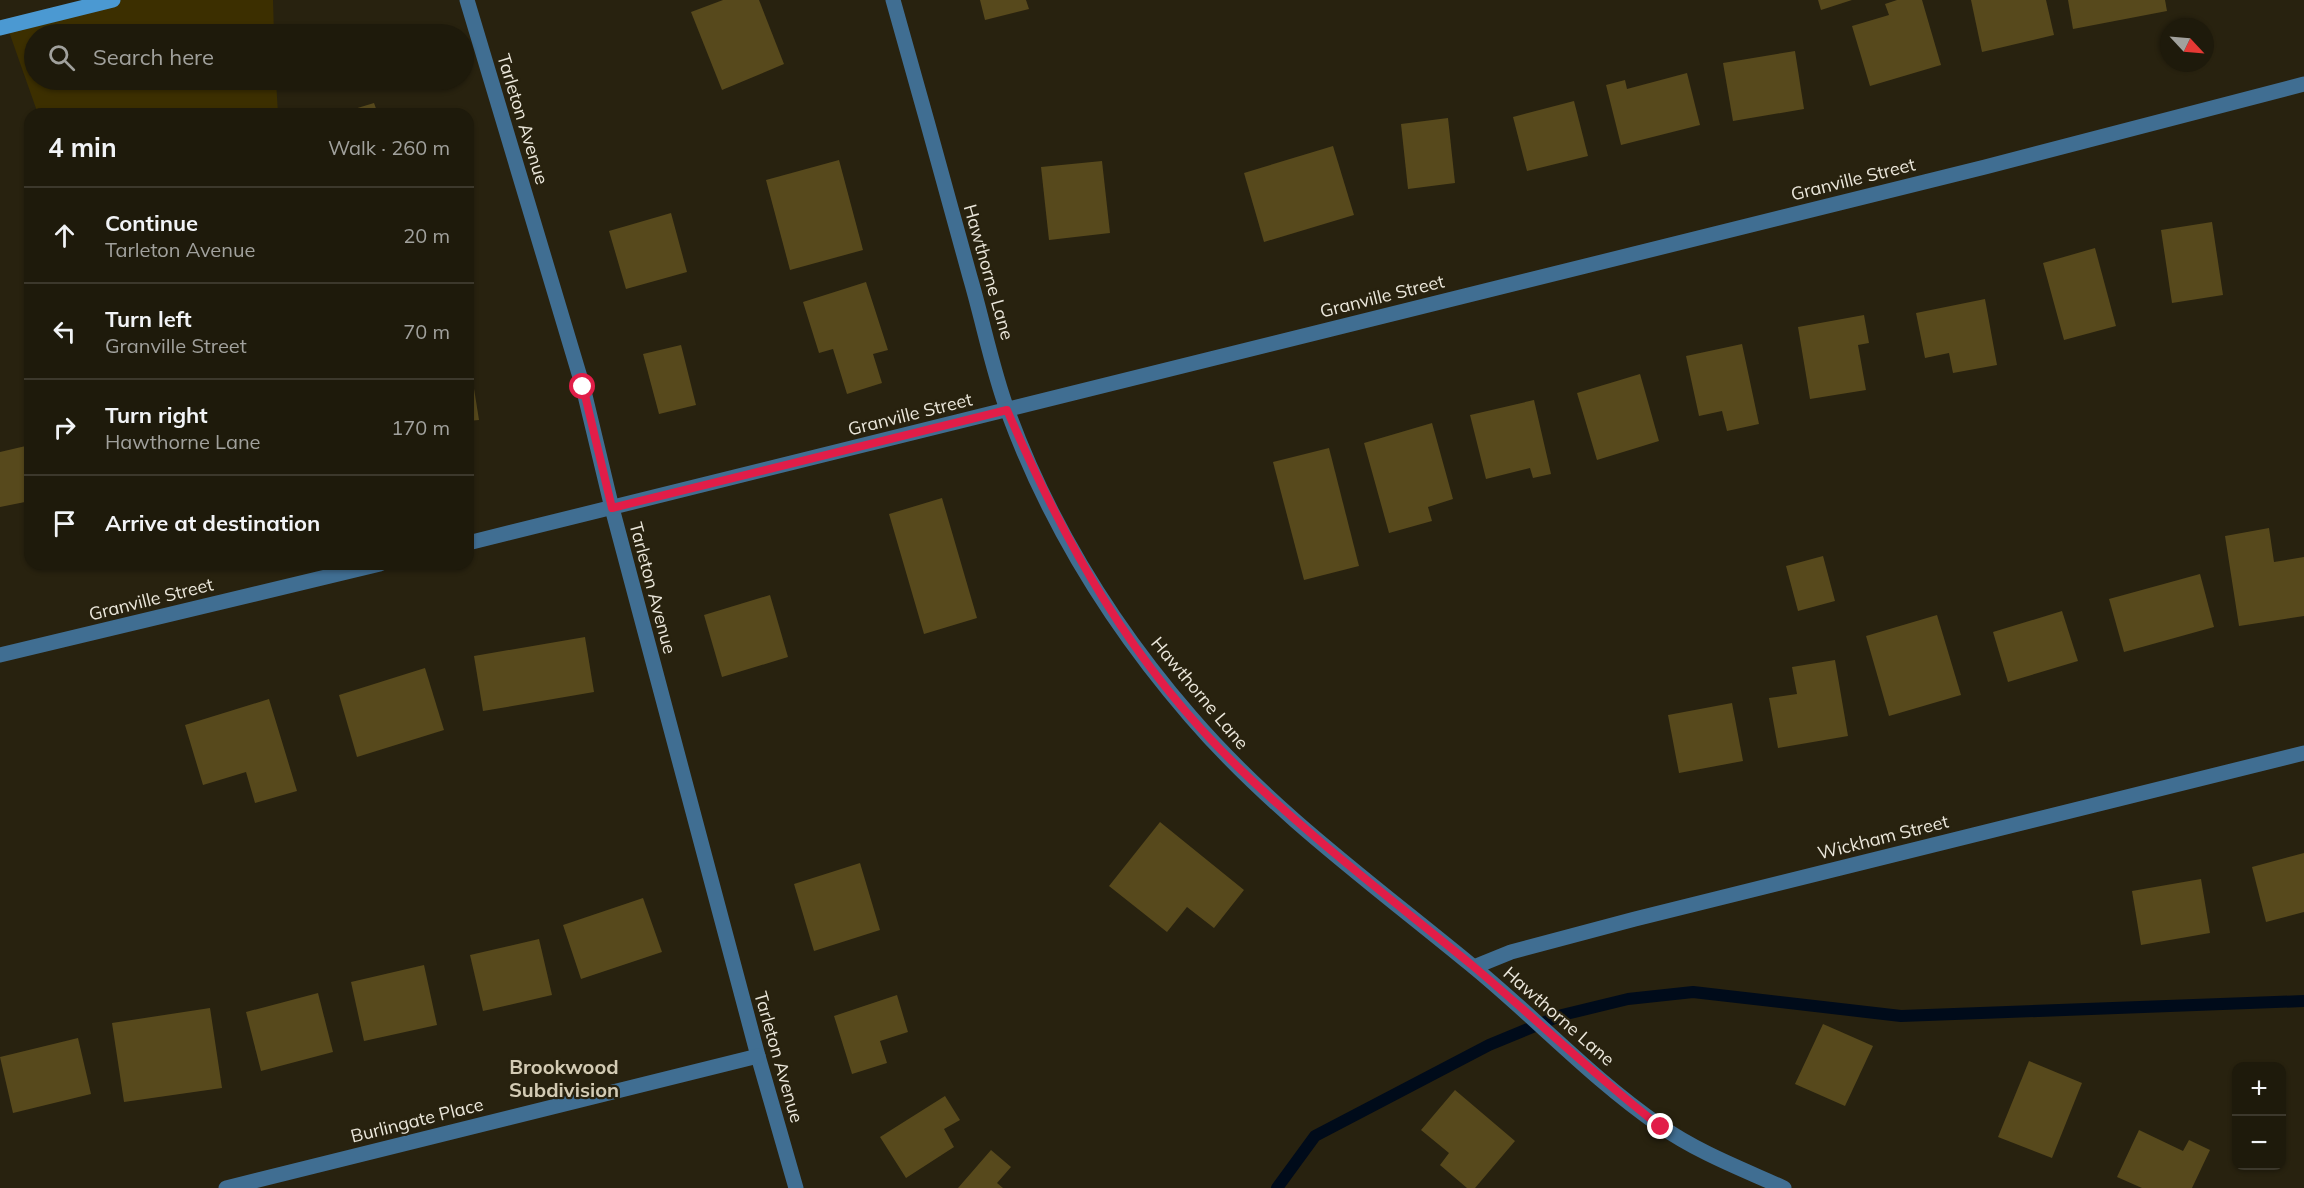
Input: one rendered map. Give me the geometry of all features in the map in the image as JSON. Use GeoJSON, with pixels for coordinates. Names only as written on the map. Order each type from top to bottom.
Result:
{"type":"FeatureCollection","features":[{"type":"Feature","properties":{"kind":"street"},"geometry":{"type":"LineString","coordinates":[[0,28],[113,0]]}},
{"type":"Feature","properties":{"kind":"street","name":"Tarleton Avenue"},"geometry":{"type":"LineString","coordinates":[[467,0],[583,387],[612,508],[758,1056],[796,1188]]}},
{"type":"Feature","properties":{"kind":"street","name":"Hawthorne Lane"},"geometry":{"type":"LineString","coordinates":[[893,0],[1007,410],[1036,477],[1086,574],[1122,630],[1190,716],[1238,768],[1337,856],[1474,967],[1618,1094],[1661,1127],[1712,1156],[1784,1188]]}},
{"type":"Feature","properties":{"kind":"street","name":"Granville Street"},"geometry":{"type":"LineString","coordinates":[[474,542],[1985,167],[2304,84]]}},
{"type":"Feature","properties":{"kind":"street","name":"Granville Street"},"geometry":{"type":"LineString","coordinates":[[0,655],[355,570]]}},
{"type":"Feature","properties":{"kind":"street","name":"Wickham Street"},"geometry":{"type":"LineString","coordinates":[[1474,967],[1511,952],[1635,919],[2304,753]]}},
{"type":"Feature","properties":{"kind":"street","name":"Burlingate Place"},"geometry":{"type":"LineString","coordinates":[[226,1188],[758,1056]]}},
{"type":"Feature","properties":{"kind":"shaded area"},"geometry":{"type":"Polygon","coordinates":[[[113,0],[273,0],[274,24],[24,24],[24,74],[7,26],[113,0]]]}},
{"type":"Feature","properties":{"kind":"shaded area"},"geometry":{"type":"Polygon","coordinates":[[[30,90],[277,90],[278,108],[36,108],[30,90]]]}},
{"type":"Feature","properties":{"kind":"building"},"geometry":{"type":"Polygon","coordinates":[[[723,0],[759,0],[784,64],[722,90],[691,12],[723,0]]]}},
{"type":"Feature","properties":{"kind":"building"},"geometry":{"type":"Polygon","coordinates":[[[980,0],[1026,0],[1029,9],[985,20],[980,0]]]}},
{"type":"Feature","properties":{"kind":"building"},"geometry":{"type":"Polygon","coordinates":[[[1818,0],[1852,0],[1821,10],[1818,0]]]}},
{"type":"Feature","properties":{"kind":"building"},"geometry":{"type":"Polygon","coordinates":[[[1897,0],[1922,0],[1941,65],[1870,86],[1852,26],[1889,15],[1885,4],[1897,0]]]}},
{"type":"Feature","properties":{"kind":"building"},"geometry":{"type":"Polygon","coordinates":[[[1971,0],[2046,0],[2054,35],[1982,52],[1971,0]]]}},
{"type":"Feature","properties":{"kind":"building"},"geometry":{"type":"Polygon","coordinates":[[[2068,0],[2165,0],[2167,11],[2073,29],[2068,0]]]}},
{"type":"Feature","properties":{"kind":"building"},"geometry":{"type":"Polygon","coordinates":[[[1795,51],[1804,109],[1733,121],[1723,63],[1795,51]]]}},
{"type":"Feature","properties":{"kind":"building"},"geometry":{"type":"Polygon","coordinates":[[[1687,73],[1700,125],[1621,145],[1606,85],[1625,80],[1627,89],[1687,73]]]}},
{"type":"Feature","properties":{"kind":"building"},"geometry":{"type":"Polygon","coordinates":[[[1574,101],[1588,156],[1527,171],[1513,117],[1574,101]]]}},
{"type":"Feature","properties":{"kind":"building"},"geometry":{"type":"Polygon","coordinates":[[[374,103],[376,108],[358,108],[374,103]]]}},
{"type":"Feature","properties":{"kind":"building"},"geometry":{"type":"Polygon","coordinates":[[[1448,118],[1455,183],[1408,189],[1401,124],[1448,118]]]}},
{"type":"Feature","properties":{"kind":"building"},"geometry":{"type":"Polygon","coordinates":[[[1333,146],[1354,215],[1264,242],[1244,173],[1333,146]]]}},
{"type":"Feature","properties":{"kind":"building"},"geometry":{"type":"Polygon","coordinates":[[[839,160],[863,250],[790,270],[766,180],[839,160]]]}},
{"type":"Feature","properties":{"kind":"building"},"geometry":{"type":"Polygon","coordinates":[[[1102,161],[1110,233],[1049,240],[1041,167],[1102,161]]]}},
{"type":"Feature","properties":{"kind":"building"},"geometry":{"type":"Polygon","coordinates":[[[671,213],[687,272],[626,289],[609,231],[671,213]]]}},
{"type":"Feature","properties":{"kind":"building"},"geometry":{"type":"Polygon","coordinates":[[[2212,222],[2223,295],[2172,303],[2161,230],[2212,222]]]}},
{"type":"Feature","properties":{"kind":"building"},"geometry":{"type":"Polygon","coordinates":[[[2095,248],[2116,326],[2064,340],[2043,263],[2095,248]]]}},
{"type":"Feature","properties":{"kind":"building"},"geometry":{"type":"Polygon","coordinates":[[[866,282],[888,350],[873,354],[882,383],[847,394],[833,349],[819,353],[803,302],[866,282]]]}},
{"type":"Feature","properties":{"kind":"building"},"geometry":{"type":"Polygon","coordinates":[[[1985,299],[1997,365],[1953,373],[1949,353],[1925,358],[1916,313],[1985,299]]]}},
{"type":"Feature","properties":{"kind":"building"},"geometry":{"type":"Polygon","coordinates":[[[1864,315],[1869,343],[1858,345],[1866,390],[1810,399],[1798,327],[1864,315]]]}},
{"type":"Feature","properties":{"kind":"building"},"geometry":{"type":"Polygon","coordinates":[[[1742,344],[1759,424],[1727,431],[1722,411],[1699,416],[1686,356],[1742,344]]]}},
{"type":"Feature","properties":{"kind":"building"},"geometry":{"type":"Polygon","coordinates":[[[681,345],[696,405],[659,414],[643,354],[681,345]]]}},
{"type":"Feature","properties":{"kind":"building"},"geometry":{"type":"Polygon","coordinates":[[[1640,374],[1659,441],[1597,460],[1577,393],[1640,374]]]}},
{"type":"Feature","properties":{"kind":"building"},"geometry":{"type":"Polygon","coordinates":[[[474,389],[479,420],[474,420],[474,389]]]}},
{"type":"Feature","properties":{"kind":"building"},"geometry":{"type":"Polygon","coordinates":[[[1534,400],[1551,474],[1533,478],[1530,468],[1486,479],[1470,415],[1534,400]]]}},
{"type":"Feature","properties":{"kind":"building"},"geometry":{"type":"Polygon","coordinates":[[[1432,423],[1453,499],[1428,507],[1432,521],[1389,533],[1364,443],[1432,423]]]}},
{"type":"Feature","properties":{"kind":"building"},"geometry":{"type":"Polygon","coordinates":[[[24,446],[24,502],[0,507],[0,452],[24,446]]]}},
{"type":"Feature","properties":{"kind":"building"},"geometry":{"type":"Polygon","coordinates":[[[1329,448],[1359,566],[1304,580],[1273,462],[1329,448]]]}},
{"type":"Feature","properties":{"kind":"building"},"geometry":{"type":"Polygon","coordinates":[[[942,498],[977,618],[924,634],[889,514],[942,498]]]}},
{"type":"Feature","properties":{"kind":"building"},"geometry":{"type":"Polygon","coordinates":[[[2269,528],[2274,562],[2304,557],[2304,616],[2239,626],[2225,536],[2269,528]]]}},
{"type":"Feature","properties":{"kind":"building"},"geometry":{"type":"Polygon","coordinates":[[[1823,556],[1835,601],[1798,611],[1786,566],[1823,556]]]}},
{"type":"Feature","properties":{"kind":"building"},"geometry":{"type":"Polygon","coordinates":[[[2200,574],[2214,627],[2124,652],[2109,599],[2200,574]]]}},
{"type":"Feature","properties":{"kind":"building"},"geometry":{"type":"Polygon","coordinates":[[[770,595],[788,657],[722,677],[704,615],[770,595]]]}},
{"type":"Feature","properties":{"kind":"building"},"geometry":{"type":"Polygon","coordinates":[[[2062,611],[2078,661],[2008,682],[1993,632],[2062,611]]]}},
{"type":"Feature","properties":{"kind":"building"},"geometry":{"type":"Polygon","coordinates":[[[1937,615],[1961,695],[1889,716],[1866,636],[1937,615]]]}},
{"type":"Feature","properties":{"kind":"building"},"geometry":{"type":"Polygon","coordinates":[[[585,637],[594,692],[483,711],[474,656],[585,637]]]}},
{"type":"Feature","properties":{"kind":"building"},"geometry":{"type":"Polygon","coordinates":[[[1835,660],[1848,736],[1778,748],[1769,698],[1797,694],[1792,667],[1835,660]]]}},
{"type":"Feature","properties":{"kind":"building"},"geometry":{"type":"Polygon","coordinates":[[[425,668],[444,730],[357,757],[339,695],[425,668]]]}},
{"type":"Feature","properties":{"kind":"building"},"geometry":{"type":"Polygon","coordinates":[[[269,699],[297,791],[255,803],[246,772],[203,785],[185,725],[269,699]]]}},
{"type":"Feature","properties":{"kind":"building"},"geometry":{"type":"Polygon","coordinates":[[[1732,703],[1743,761],[1679,773],[1668,715],[1732,703]]]}},
{"type":"Feature","properties":{"kind":"building"},"geometry":{"type":"Polygon","coordinates":[[[1160,822],[1244,890],[1214,928],[1187,907],[1167,932],[1109,886],[1160,822]]]}},
{"type":"Feature","properties":{"kind":"building"},"geometry":{"type":"Polygon","coordinates":[[[2304,853],[2304,912],[2266,922],[2252,867],[2304,853]]]}},
{"type":"Feature","properties":{"kind":"building"},"geometry":{"type":"Polygon","coordinates":[[[860,863],[880,930],[814,951],[794,884],[860,863]]]}},
{"type":"Feature","properties":{"kind":"building"},"geometry":{"type":"Polygon","coordinates":[[[2201,879],[2210,933],[2141,945],[2132,891],[2201,879]]]}},
{"type":"Feature","properties":{"kind":"building"},"geometry":{"type":"Polygon","coordinates":[[[643,898],[662,952],[581,979],[563,925],[643,898]]]}},
{"type":"Feature","properties":{"kind":"building"},"geometry":{"type":"Polygon","coordinates":[[[539,939],[552,995],[483,1011],[470,955],[539,939]]]}},
{"type":"Feature","properties":{"kind":"building"},"geometry":{"type":"Polygon","coordinates":[[[424,965],[437,1025],[364,1041],[351,982],[424,965]]]}},
{"type":"Feature","properties":{"kind":"building"},"geometry":{"type":"Polygon","coordinates":[[[318,993],[333,1052],[261,1071],[246,1012],[318,993]]]}},
{"type":"Feature","properties":{"kind":"building"},"geometry":{"type":"Polygon","coordinates":[[[897,995],[908,1032],[880,1041],[887,1063],[852,1074],[834,1016],[897,995]]]}},
{"type":"Feature","properties":{"kind":"building"},"geometry":{"type":"Polygon","coordinates":[[[210,1008],[222,1088],[124,1102],[112,1023],[210,1008]]]}},
{"type":"Feature","properties":{"kind":"building"},"geometry":{"type":"Polygon","coordinates":[[[1823,1024],[1873,1046],[1845,1106],[1795,1084],[1823,1024]]]}},
{"type":"Feature","properties":{"kind":"building"},"geometry":{"type":"Polygon","coordinates":[[[78,1038],[91,1094],[13,1113],[0,1057],[78,1038]]]}},
{"type":"Feature","properties":{"kind":"building"},"geometry":{"type":"Polygon","coordinates":[[[2029,1061],[2082,1083],[2052,1158],[1998,1137],[2029,1061]]]}},
{"type":"Feature","properties":{"kind":"building"},"geometry":{"type":"Polygon","coordinates":[[[1455,1090],[1515,1141],[1475,1188],[1467,1188],[1440,1165],[1449,1153],[1421,1130],[1455,1090]]]}},
{"type":"Feature","properties":{"kind":"building"},"geometry":{"type":"Polygon","coordinates":[[[945,1096],[960,1120],[944,1129],[954,1147],[906,1178],[880,1137],[945,1096]]]}},
{"type":"Feature","properties":{"kind":"building"},"geometry":{"type":"Polygon","coordinates":[[[2139,1130],[2183,1151],[2189,1140],[2210,1150],[2192,1188],[2142,1188],[2117,1177],[2139,1130]]]}},
{"type":"Feature","properties":{"kind":"building"},"geometry":{"type":"Polygon","coordinates":[[[991,1150],[1011,1167],[997,1183],[1003,1188],[958,1188],[991,1150]]]}},
{"type":"Feature","properties":{"kind":"waterway"},"geometry":{"type":"LineString","coordinates":[[1277,1188],[1315,1136],[1489,1045],[1562,1015],[1628,999],[1693,992],[1901,1016],[2304,1001]]}},
{"type":"Feature","properties":{"kind":"district","name":"Brookwood Subdivision"},"geometry":{"type":"Point","coordinates":[564,1078]}},
{"type":"Feature","properties":{"kind":"route"},"geometry":{"type":"LineString","coordinates":[[583,387],[612,508],[1007,410],[1036,477],[1086,574],[1122,630],[1190,716],[1238,768],[1337,856],[1474,967],[1618,1094],[1661,1127]]}}]}
